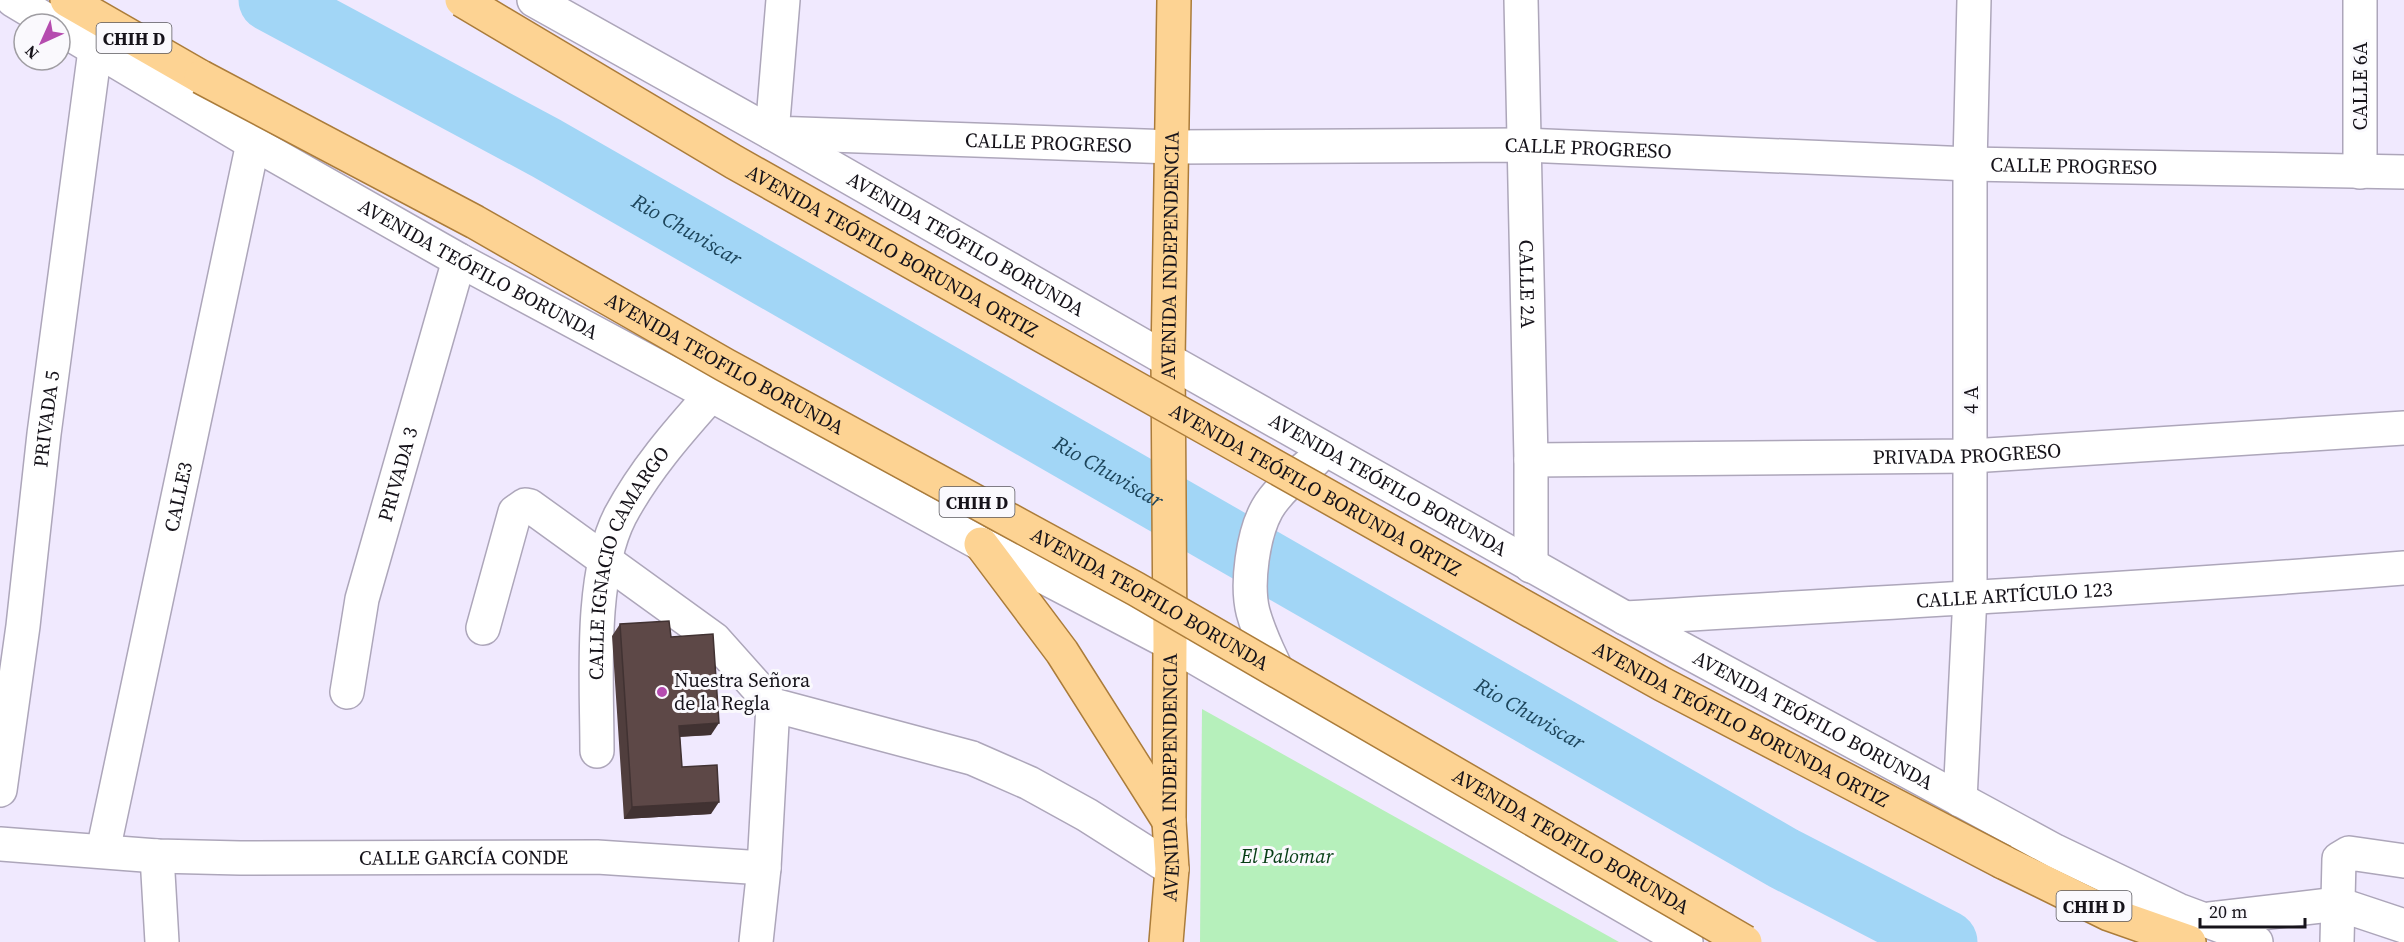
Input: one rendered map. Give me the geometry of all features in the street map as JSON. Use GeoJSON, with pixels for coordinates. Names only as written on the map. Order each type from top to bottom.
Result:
{"type":"FeatureCollection","features":[{"type":"Feature","properties":{"kind":"main road","name":"AVENIDA TEOFILO BORUNDA"},"geometry":{"type":"LineString","coordinates":[[67,0],[201,77],[475,222],[725,365],[1136,589],[1745,942]]}},
{"type":"Feature","properties":{"kind":"main road","name":"AVENIDA TEÓFILO BORUNDA ORTIZ"},"geometry":{"type":"LineString","coordinates":[[462,0],[734,162],[1583,641],[2003,862],[2109,914],[2197,931]]}},
{"type":"Feature","properties":{"kind":"main road","name":"AVENIDA INDEPENDENCIA"},"geometry":{"type":"LineString","coordinates":[[1166,942],[1172,869],[1169,820],[1168,360],[1174,0]]}},
{"type":"Feature","properties":{"kind":"main road"},"geometry":{"type":"LineString","coordinates":[[981,544],[1062,652],[1169,820]]}},
{"type":"Feature","properties":{"kind":"street"},"geometry":{"type":"LineString","coordinates":[[13,0],[33,12]]}},
{"type":"Feature","properties":{"kind":"street","name":"AVENIDA TEÓFILO BORUNDA"},"geometry":{"type":"LineString","coordinates":[[534,0],[772,133],[1531,566],[1960,801],[2055,851],[2178,910],[2197,931],[2229,928],[2256,942]]}},
{"type":"Feature","properties":{"kind":"street"},"geometry":{"type":"LineString","coordinates":[[772,133],[783,0]]}},
{"type":"Feature","properties":{"kind":"street","name":"CALLE 2A"},"geometry":{"type":"LineString","coordinates":[[1521,0],[1531,460],[1531,566]]}},
{"type":"Feature","properties":{"kind":"street","name":"4 A"},"geometry":{"type":"LineString","coordinates":[[1960,801],[1970,596],[1970,164],[1974,0]]}},
{"type":"Feature","properties":{"kind":"street","name":"CALLE 6A"},"geometry":{"type":"LineString","coordinates":[[2360,0],[2360,172]]}},
{"type":"Feature","properties":{"kind":"street","name":"AVENIDA TEÓFILO BORUNDA"},"geometry":{"type":"LineString","coordinates":[[72,36],[253,143],[459,260],[711,395],[981,544],[1170,643],[1304,718],[1686,942]]}},
{"type":"Feature","properties":{"kind":"street","name":"PRIVADA 5"},"geometry":{"type":"LineString","coordinates":[[0,790],[23,626],[44,434],[95,50]]}},
{"type":"Feature","properties":{"kind":"street","name":"CALLE PROGRESO"},"geometry":{"type":"LineString","coordinates":[[772,133],[1172,147],[1523,145],[1970,164],[2404,172]]}},
{"type":"Feature","properties":{"kind":"street","name":"CALLE3"},"geometry":{"type":"LineString","coordinates":[[103,851],[253,143]]}},
{"type":"Feature","properties":{"kind":"street","name":"PRIVADA 3"},"geometry":{"type":"LineString","coordinates":[[347,692],[362,599],[459,260]]}},
{"type":"Feature","properties":{"kind":"street","name":"CALLE IGNACIO CAMARGO"},"geometry":{"type":"LineString","coordinates":[[597,751],[597,635],[604,561],[620,517],[644,476],[669,442],[711,395]]}},
{"type":"Feature","properties":{"kind":"street","name":"PRIVADA PROGRESO"},"geometry":{"type":"LineString","coordinates":[[1531,460],[1971,456],[2404,428]]}},
{"type":"Feature","properties":{"kind":"street"},"geometry":{"type":"LineString","coordinates":[[1304,718],[1280,678],[1253,611],[1251,582],[1253,549],[1267,508],[1297,475],[1328,449]]}},
{"type":"Feature","properties":{"kind":"street"},"geometry":{"type":"LineString","coordinates":[[483,628],[515,512],[520,507],[530,506],[714,639],[773,705],[972,758],[1029,783],[1087,815],[1172,869]]}},
{"type":"Feature","properties":{"kind":"street","name":"CALLE ARTÍCULO 123"},"geometry":{"type":"LineString","coordinates":[[1625,618],[2200,584],[2404,568]]}},
{"type":"Feature","properties":{"kind":"street"},"geometry":{"type":"LineString","coordinates":[[756,942],[764,868],[773,705]]}},
{"type":"Feature","properties":{"kind":"street","name":"CALLE GARCÍA CONDE"},"geometry":{"type":"LineString","coordinates":[[0,844],[157,856],[240,858],[597,857],[764,868]]}},
{"type":"Feature","properties":{"kind":"street"},"geometry":{"type":"LineString","coordinates":[[2337,942],[2339,859],[2349,853],[2404,861]]}},
{"type":"Feature","properties":{"kind":"street"},"geometry":{"type":"LineString","coordinates":[[157,856],[162,942]]}},
{"type":"Feature","properties":{"kind":"street"},"geometry":{"type":"LineString","coordinates":[[2197,931],[2338,904],[2404,926]]}},
{"type":"Feature","properties":{"kind":"green space","name":"El Palomar"},"geometry":{"type":"Polygon","coordinates":[[[1202,709],[1619,942],[1200,942],[1202,709]]]}},
{"type":"Feature","properties":{"kind":"building","name":"Nuestra Señora de la Regla"},"geometry":{"type":"Polygon","coordinates":[[[669,621],[671,637],[713,634],[719,723],[679,726],[682,767],[717,765],[719,802],[632,807],[620,624],[669,621]]]}},
{"type":"Feature","properties":{"kind":"waterway","name":"Rio Chuviscar"},"geometry":{"type":"LineString","coordinates":[[270,0],[546,148],[1783,858],[1946,942]]}},
{"type":"Feature","properties":{"kind":"place","name":"Nuestra Señora de la Regla"},"geometry":{"type":"Point","coordinates":[662,692]}}]}
